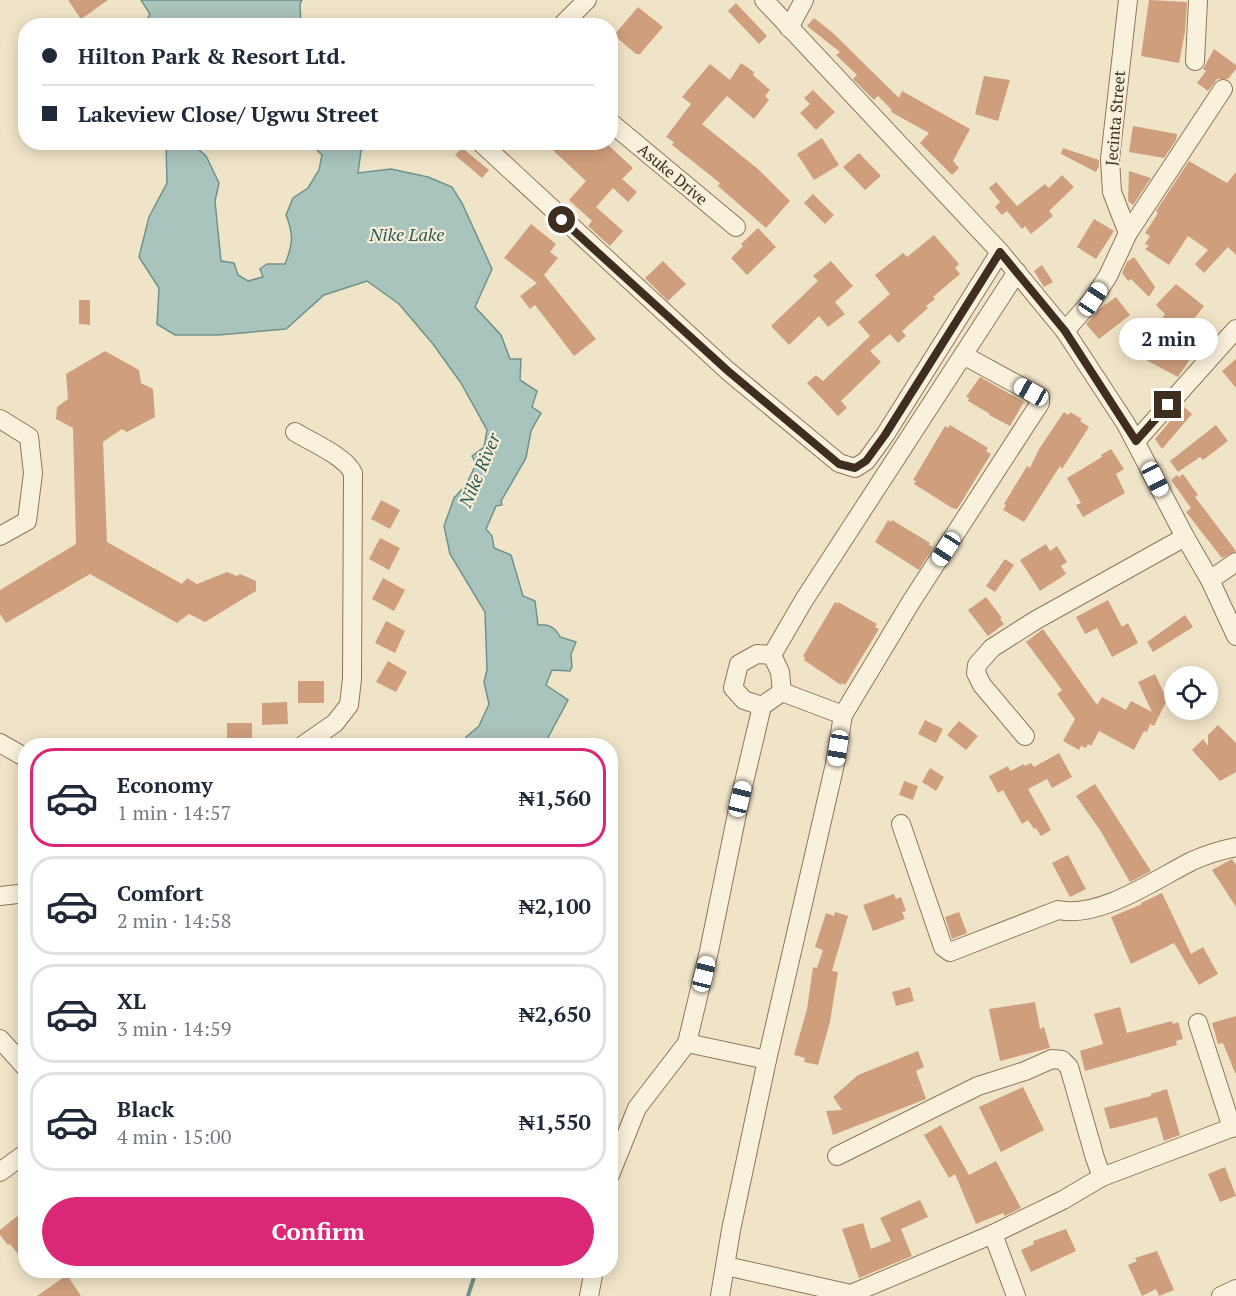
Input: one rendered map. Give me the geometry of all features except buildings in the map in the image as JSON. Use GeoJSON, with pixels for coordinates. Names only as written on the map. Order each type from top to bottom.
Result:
{"type":"FeatureCollection","features":[{"type":"Feature","properties":{"kind":"street"},"geometry":{"type":"LineString","coordinates":[[569,18],[587,0]]}},
{"type":"Feature","properties":{"kind":"street"},"geometry":{"type":"LineString","coordinates":[[764,0],[1000,252],[1065,331],[1136,441],[1185,537],[1210,580],[1236,636]]}},
{"type":"Feature","properties":{"kind":"street"},"geometry":{"type":"LineString","coordinates":[[789,28],[804,0]]}},
{"type":"Feature","properties":{"kind":"street","name":"Jecinta Street"},"geometry":{"type":"LineString","coordinates":[[1128,0],[1110,159],[1112,192],[1128,233]]}},
{"type":"Feature","properties":{"kind":"street"},"geometry":{"type":"LineString","coordinates":[[1195,61],[1198,0]]}},
{"type":"Feature","properties":{"kind":"street"},"geometry":{"type":"LineString","coordinates":[[1065,331],[1093,299],[1108,276],[1128,233],[1223,89]]}},
{"type":"Feature","properties":{"kind":"street","name":"Asuke Drive"},"geometry":{"type":"LineString","coordinates":[[618,129],[736,227]]}},
{"type":"Feature","properties":{"kind":"street"},"geometry":{"type":"LineString","coordinates":[[489,150],[728,371],[839,464],[855,468],[866,461],[885,435],[1000,252]]}},
{"type":"Feature","properties":{"kind":"street"},"geometry":{"type":"LineString","coordinates":[[772,655],[804,600],[965,356],[1017,272]]}},
{"type":"Feature","properties":{"kind":"street"},"geometry":{"type":"LineString","coordinates":[[1136,441],[1235,334]]}},
{"type":"Feature","properties":{"kind":"street"},"geometry":{"type":"LineString","coordinates":[[720,1296],[731,1230],[767,1060],[835,764],[843,715],[911,602],[1040,403],[1040,398],[965,356]]}},
{"type":"Feature","properties":{"kind":"street"},"geometry":{"type":"LineString","coordinates":[[0,419],[29,437],[33,473],[27,521],[0,536]]}},
{"type":"Feature","properties":{"kind":"street"},"geometry":{"type":"LineString","coordinates":[[295,432],[342,460],[349,466],[352,473],[352,679],[349,705],[335,723],[313,738]]}},
{"type":"Feature","properties":{"kind":"street"},"geometry":{"type":"LineString","coordinates":[[1025,736],[982,685],[976,673],[977,665],[992,648],[1036,620],[1185,537]]}},
{"type":"Feature","properties":{"kind":"street"},"geometry":{"type":"LineString","coordinates":[[1210,580],[1236,562]]}},
{"type":"Feature","properties":{"kind":"street"},"geometry":{"type":"LineString","coordinates":[[762,706],[744,700],[733,688],[739,664],[757,654],[772,655]]}},
{"type":"Feature","properties":{"kind":"street"},"geometry":{"type":"LineString","coordinates":[[772,655],[780,672],[782,692]]}},
{"type":"Feature","properties":{"kind":"street"},"geometry":{"type":"LineString","coordinates":[[782,692],[843,715]]}},
{"type":"Feature","properties":{"kind":"street"},"geometry":{"type":"LineString","coordinates":[[618,1156],[637,1108],[687,1043],[710,951],[740,799],[762,706],[782,692]]}},
{"type":"Feature","properties":{"kind":"street"},"geometry":{"type":"LineString","coordinates":[[0,743],[18,753]]}},
{"type":"Feature","properties":{"kind":"street"},"geometry":{"type":"LineString","coordinates":[[901,824],[943,947],[950,952],[1058,910],[1071,913],[1112,902],[1144,889],[1193,861],[1236,847]]}},
{"type":"Feature","properties":{"kind":"street"},"geometry":{"type":"LineString","coordinates":[[0,896],[18,894]]}},
{"type":"Feature","properties":{"kind":"street"},"geometry":{"type":"LineString","coordinates":[[726,1266],[851,1294],[993,1234],[1063,1200],[1102,1177],[1234,1127],[1198,1023]]}},
{"type":"Feature","properties":{"kind":"street"},"geometry":{"type":"LineString","coordinates":[[0,1039],[18,1059]]}},
{"type":"Feature","properties":{"kind":"street"},"geometry":{"type":"LineString","coordinates":[[687,1043],[767,1060]]}},
{"type":"Feature","properties":{"kind":"street"},"geometry":{"type":"LineString","coordinates":[[837,1156],[978,1086],[1025,1071],[1052,1059],[1062,1060],[1069,1067],[1102,1177]]}},
{"type":"Feature","properties":{"kind":"street"},"geometry":{"type":"LineString","coordinates":[[0,1172],[18,1159]]}},
{"type":"Feature","properties":{"kind":"street"},"geometry":{"type":"LineString","coordinates":[[993,1234],[1016,1296]]}},
{"type":"Feature","properties":{"kind":"street"},"geometry":{"type":"LineString","coordinates":[[589,1296],[592,1278]]}},
{"type":"Feature","properties":{"kind":"street"},"geometry":{"type":"LineString","coordinates":[[1221,1296],[1236,1289]]}},
{"type":"Feature","properties":{"kind":"water"},"geometry":{"type":"Polygon","coordinates":[[[141,0],[302,0],[301,18],[148,18],[150,14],[141,0]]]}},
{"type":"Feature","properties":{"kind":"water","name":"Nike Lake"},"geometry":{"type":"Polygon","coordinates":[[[166,150],[199,150],[206,156],[219,183],[215,201],[221,261],[234,263],[238,275],[248,281],[263,277],[260,269],[267,264],[285,264],[292,240],[286,215],[293,198],[308,188],[319,170],[322,155],[317,150],[362,150],[358,173],[391,169],[428,177],[452,187],[462,203],[492,269],[475,307],[501,335],[510,359],[521,359],[520,380],[537,391],[532,407],[541,413],[531,431],[526,458],[501,501],[502,505],[496,506],[486,529],[492,536],[494,548],[511,555],[523,596],[535,601],[538,625],[551,627],[560,637],[576,642],[571,654],[570,671],[552,670],[546,685],[568,700],[548,738],[466,738],[479,726],[489,704],[484,682],[487,670],[485,612],[450,554],[444,526],[454,498],[466,485],[476,464],[472,456],[484,447],[487,430],[461,383],[433,344],[399,304],[367,281],[324,295],[286,329],[218,335],[175,335],[157,324],[159,288],[139,257],[149,217],[167,183],[166,150]]]}},
{"type":"Feature","properties":{"kind":"waterway","name":"Nike River"},"geometry":{"type":"LineString","coordinates":[[468,1296],[474,1278]]}},
{"type":"Feature","properties":{"kind":"route"},"geometry":{"type":"LineString","coordinates":[[562,220],[728,371],[839,464],[855,468],[866,461],[885,435],[1000,252],[1065,331],[1136,441],[1168,405]]}}]}
